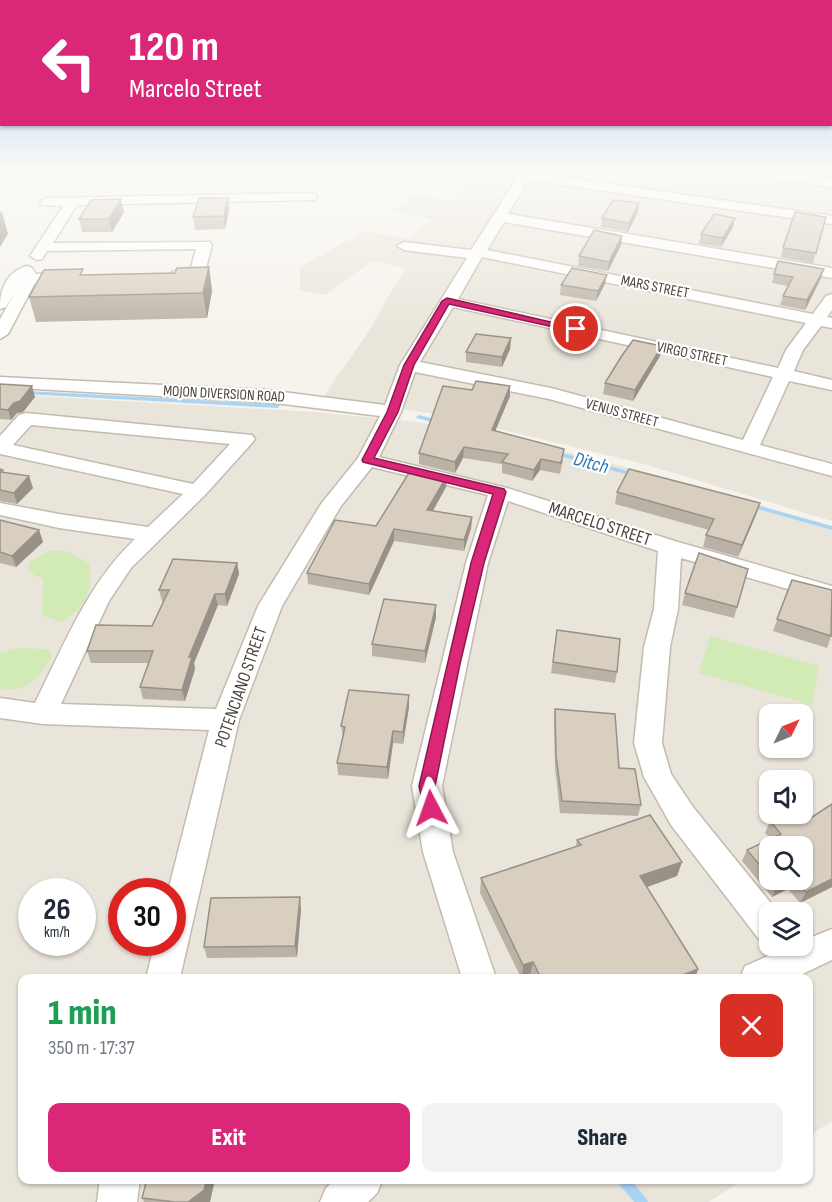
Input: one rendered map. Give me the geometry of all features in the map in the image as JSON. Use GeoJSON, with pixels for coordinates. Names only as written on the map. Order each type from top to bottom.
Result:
{"type":"FeatureCollection","features":[{"type":"Feature","properties":{"kind":"street"},"geometry":{"type":"LineString","coordinates":[[0,304],[24,276],[58,225]]}},
{"type":"Feature","properties":{"kind":"street"},"geometry":{"type":"LineString","coordinates":[[367,460],[392,412],[409,365],[495,225]]}},
{"type":"Feature","properties":{"kind":"street"},"geometry":{"type":"LineString","coordinates":[[551,225],[703,249],[832,273]]}},
{"type":"Feature","properties":{"kind":"street"},"geometry":{"type":"LineString","coordinates":[[44,247],[206,244],[196,276],[158,277]]}},
{"type":"Feature","properties":{"kind":"street","name":"MARS STREET"},"geometry":{"type":"LineString","coordinates":[[404,246],[476,253],[825,321]]}},
{"type":"Feature","properties":{"kind":"street"},"geometry":{"type":"LineString","coordinates":[[24,276],[82,278]]}},
{"type":"Feature","properties":{"kind":"street"},"geometry":{"type":"LineString","coordinates":[[0,333],[24,276]]}},
{"type":"Feature","properties":{"kind":"street"},"geometry":{"type":"LineString","coordinates":[[749,448],[795,350],[825,321],[832,299]]}},
{"type":"Feature","properties":{"kind":"street","name":"VIRGO STREET"},"geometry":{"type":"LineString","coordinates":[[447,301],[832,385]]}},
{"type":"Feature","properties":{"kind":"street","name":"VENUS STREET"},"geometry":{"type":"LineString","coordinates":[[409,365],[551,394],[832,470]]}},
{"type":"Feature","properties":{"kind":"street","name":"MOJON DIVERSION ROAD"},"geometry":{"type":"LineString","coordinates":[[0,382],[267,396],[392,412]]}},
{"type":"Feature","properties":{"kind":"street"},"geometry":{"type":"LineString","coordinates":[[44,714],[98,600],[123,563],[198,491],[245,439],[26,419],[0,448],[198,491]]}},
{"type":"Feature","properties":{"kind":"street","name":"MARCELO STREET"},"geometry":{"type":"LineString","coordinates":[[367,460],[500,492],[670,547],[832,594]]}},
{"type":"Feature","properties":{"kind":"street","name":"POTENCIANO STREET"},"geometry":{"type":"LineString","coordinates":[[186,883],[225,720],[270,606],[332,504],[367,460]]}},
{"type":"Feature","properties":{"kind":"street"},"geometry":{"type":"LineString","coordinates":[[478,974],[438,852],[427,786],[477,563],[500,492]]}},
{"type":"Feature","properties":{"kind":"street"},"geometry":{"type":"LineString","coordinates":[[0,509],[151,534]]}},
{"type":"Feature","properties":{"kind":"street"},"geometry":{"type":"LineString","coordinates":[[670,547],[666,609],[657,647],[648,742],[658,777],[682,816],[759,913]]}},
{"type":"Feature","properties":{"kind":"street"},"geometry":{"type":"LineString","coordinates":[[0,708],[44,714],[225,720]]}},
{"type":"Feature","properties":{"kind":"street"},"geometry":{"type":"LineString","coordinates":[[813,948],[832,944]]}},
{"type":"Feature","properties":{"kind":"street","name":"POTENCIANO STREET"},"geometry":{"type":"LineString","coordinates":[[164,974],[168,956]]}},
{"type":"Feature","properties":{"kind":"street"},"geometry":{"type":"LineString","coordinates":[[762,974],[786,956]]}},
{"type":"Feature","properties":{"kind":"street"},"geometry":{"type":"LineString","coordinates":[[117,1202],[119,1184]]}},
{"type":"Feature","properties":{"kind":"street"},"geometry":{"type":"LineString","coordinates":[[340,1202],[358,1184]]}},
{"type":"Feature","properties":{"kind":"shaded area"},"geometry":{"type":"Polygon","coordinates":[[[426,225],[832,225],[832,521],[640,463],[442,415],[323,397],[367,334],[405,268],[372,261],[326,295],[300,290],[300,267],[364,231],[408,238],[426,225]]]}},
{"type":"Feature","properties":{"kind":"shaded area"},"geometry":{"type":"Polygon","coordinates":[[[0,394],[314,412],[417,422],[524,441],[699,486],[832,528],[832,1121],[813,1133],[813,974],[18,974],[18,1184],[736,1184],[709,1202],[0,1202],[0,394]]]}},
{"type":"Feature","properties":{"kind":"green space"},"geometry":{"type":"Polygon","coordinates":[[[49,551],[66,551],[89,563],[90,582],[85,598],[75,612],[60,622],[42,615],[43,579],[35,576],[28,568],[30,561],[49,551]]]}},
{"type":"Feature","properties":{"kind":"green space"},"geometry":{"type":"Polygon","coordinates":[[[710,636],[819,666],[812,704],[699,673],[710,636]]]}},
{"type":"Feature","properties":{"kind":"green space"},"geometry":{"type":"Polygon","coordinates":[[[17,648],[49,649],[52,657],[37,677],[25,686],[18,689],[0,688],[0,653],[17,648]]]}},
{"type":"Feature","properties":{"kind":"building"},"geometry":{"type":"Polygon","coordinates":[[[707,225],[731,225],[723,238],[701,234],[707,225]]]}},
{"type":"Feature","properties":{"kind":"building"},"geometry":{"type":"Polygon","coordinates":[[[791,225],[824,225],[816,253],[783,248],[791,225]]]}},
{"type":"Feature","properties":{"kind":"building"},"geometry":{"type":"Polygon","coordinates":[[[594,230],[622,236],[609,262],[579,256],[594,230]]]}},
{"type":"Feature","properties":{"kind":"building"},"geometry":{"type":"Polygon","coordinates":[[[778,261],[824,269],[807,300],[783,296],[793,277],[774,274],[778,261]]]}},
{"type":"Feature","properties":{"kind":"building"},"geometry":{"type":"Polygon","coordinates":[[[209,267],[203,293],[29,297],[44,270],[83,269],[80,275],[175,273],[177,268],[209,267]]]}},
{"type":"Feature","properties":{"kind":"building"},"geometry":{"type":"Polygon","coordinates":[[[572,268],[607,275],[598,291],[561,285],[572,268]]]}},
{"type":"Feature","properties":{"kind":"building"},"geometry":{"type":"Polygon","coordinates":[[[476,334],[511,338],[502,357],[466,352],[476,334]]]}},
{"type":"Feature","properties":{"kind":"building"},"geometry":{"type":"Polygon","coordinates":[[[633,340],[662,346],[635,390],[605,383],[621,357],[633,340]]]}},
{"type":"Feature","properties":{"kind":"building"},"geometry":{"type":"Polygon","coordinates":[[[476,381],[510,386],[492,430],[564,449],[561,463],[541,459],[534,470],[502,462],[508,454],[464,447],[455,462],[419,453],[443,386],[472,390],[476,381]]]}},
{"type":"Feature","properties":{"kind":"building"},"geometry":{"type":"Polygon","coordinates":[[[0,384],[32,386],[20,401],[14,403],[8,410],[0,409],[0,384]]]}},
{"type":"Feature","properties":{"kind":"building"},"geometry":{"type":"Polygon","coordinates":[[[412,468],[447,476],[427,510],[472,517],[464,540],[394,529],[369,584],[307,573],[335,520],[376,526],[412,468]]]}},
{"type":"Feature","properties":{"kind":"building"},"geometry":{"type":"Polygon","coordinates":[[[0,469],[3,470],[1,472],[29,476],[14,493],[0,490],[0,469]]]}},
{"type":"Feature","properties":{"kind":"building"},"geometry":{"type":"Polygon","coordinates":[[[629,469],[760,503],[742,545],[706,535],[714,519],[617,492],[629,469]]]}},
{"type":"Feature","properties":{"kind":"building"},"geometry":{"type":"Polygon","coordinates":[[[0,520],[39,530],[12,556],[0,552],[0,520]]]}},
{"type":"Feature","properties":{"kind":"building"},"geometry":{"type":"Polygon","coordinates":[[[699,553],[748,569],[737,607],[685,593],[699,553]]]}},
{"type":"Feature","properties":{"kind":"building"},"geometry":{"type":"Polygon","coordinates":[[[173,559],[237,563],[225,594],[215,594],[189,657],[192,657],[182,690],[140,687],[153,651],[87,651],[96,625],[152,626],[169,590],[159,590],[173,559]]]}},
{"type":"Feature","properties":{"kind":"building"},"geometry":{"type":"Polygon","coordinates":[[[792,580],[832,590],[831,636],[777,619],[792,580]]]}},
{"type":"Feature","properties":{"kind":"building"},"geometry":{"type":"Polygon","coordinates":[[[384,599],[436,605],[425,651],[372,644],[384,599]]]}},
{"type":"Feature","properties":{"kind":"building"},"geometry":{"type":"Polygon","coordinates":[[[557,630],[620,639],[617,672],[553,662],[557,630]]]}},
{"type":"Feature","properties":{"kind":"building"},"geometry":{"type":"Polygon","coordinates":[[[349,690],[409,695],[403,732],[393,731],[387,767],[337,763],[345,727],[341,726],[349,690]]]}},
{"type":"Feature","properties":{"kind":"building"},"geometry":{"type":"Polygon","coordinates":[[[555,709],[615,714],[619,768],[635,769],[641,805],[562,801],[556,756],[555,709]]]}},
{"type":"Feature","properties":{"kind":"building"},"geometry":{"type":"Polygon","coordinates":[[[832,804],[832,879],[813,888],[813,836],[777,836],[781,834],[773,824],[813,824],[813,816],[832,804]]]}},
{"type":"Feature","properties":{"kind":"building"},"geometry":{"type":"Polygon","coordinates":[[[650,815],[682,862],[640,876],[698,969],[685,974],[539,974],[533,962],[523,965],[481,878],[581,845],[577,840],[650,815]]]}},
{"type":"Feature","properties":{"kind":"building"},"geometry":{"type":"Polygon","coordinates":[[[759,844],[759,864],[747,850],[759,844]]]}},
{"type":"Feature","properties":{"kind":"building"},"geometry":{"type":"Polygon","coordinates":[[[300,897],[295,946],[204,947],[211,898],[300,897]]]}},
{"type":"Feature","properties":{"kind":"building"},"geometry":{"type":"Polygon","coordinates":[[[146,1184],[206,1184],[204,1190],[188,1202],[142,1198],[146,1184]]]}},
{"type":"Feature","properties":{"kind":"waterway"},"geometry":{"type":"LineString","coordinates":[[27,393],[277,406]]}},
{"type":"Feature","properties":{"kind":"waterway","name":"Ditch"},"geometry":{"type":"LineString","coordinates":[[419,417],[439,422]]}},
{"type":"Feature","properties":{"kind":"waterway","name":"Ditch"},"geometry":{"type":"LineString","coordinates":[[555,453],[636,475]]}},
{"type":"Feature","properties":{"kind":"waterway","name":"Ditch"},"geometry":{"type":"LineString","coordinates":[[749,505],[832,528]]}},
{"type":"Feature","properties":{"kind":"waterway"},"geometry":{"type":"LineString","coordinates":[[626,1184],[642,1202]]}},
{"type":"Feature","properties":{"kind":"route"},"geometry":{"type":"LineString","coordinates":[[431,808],[427,786],[453,664],[477,563],[500,492],[367,460],[392,412],[409,365],[447,301],[576,329]]}}]}
